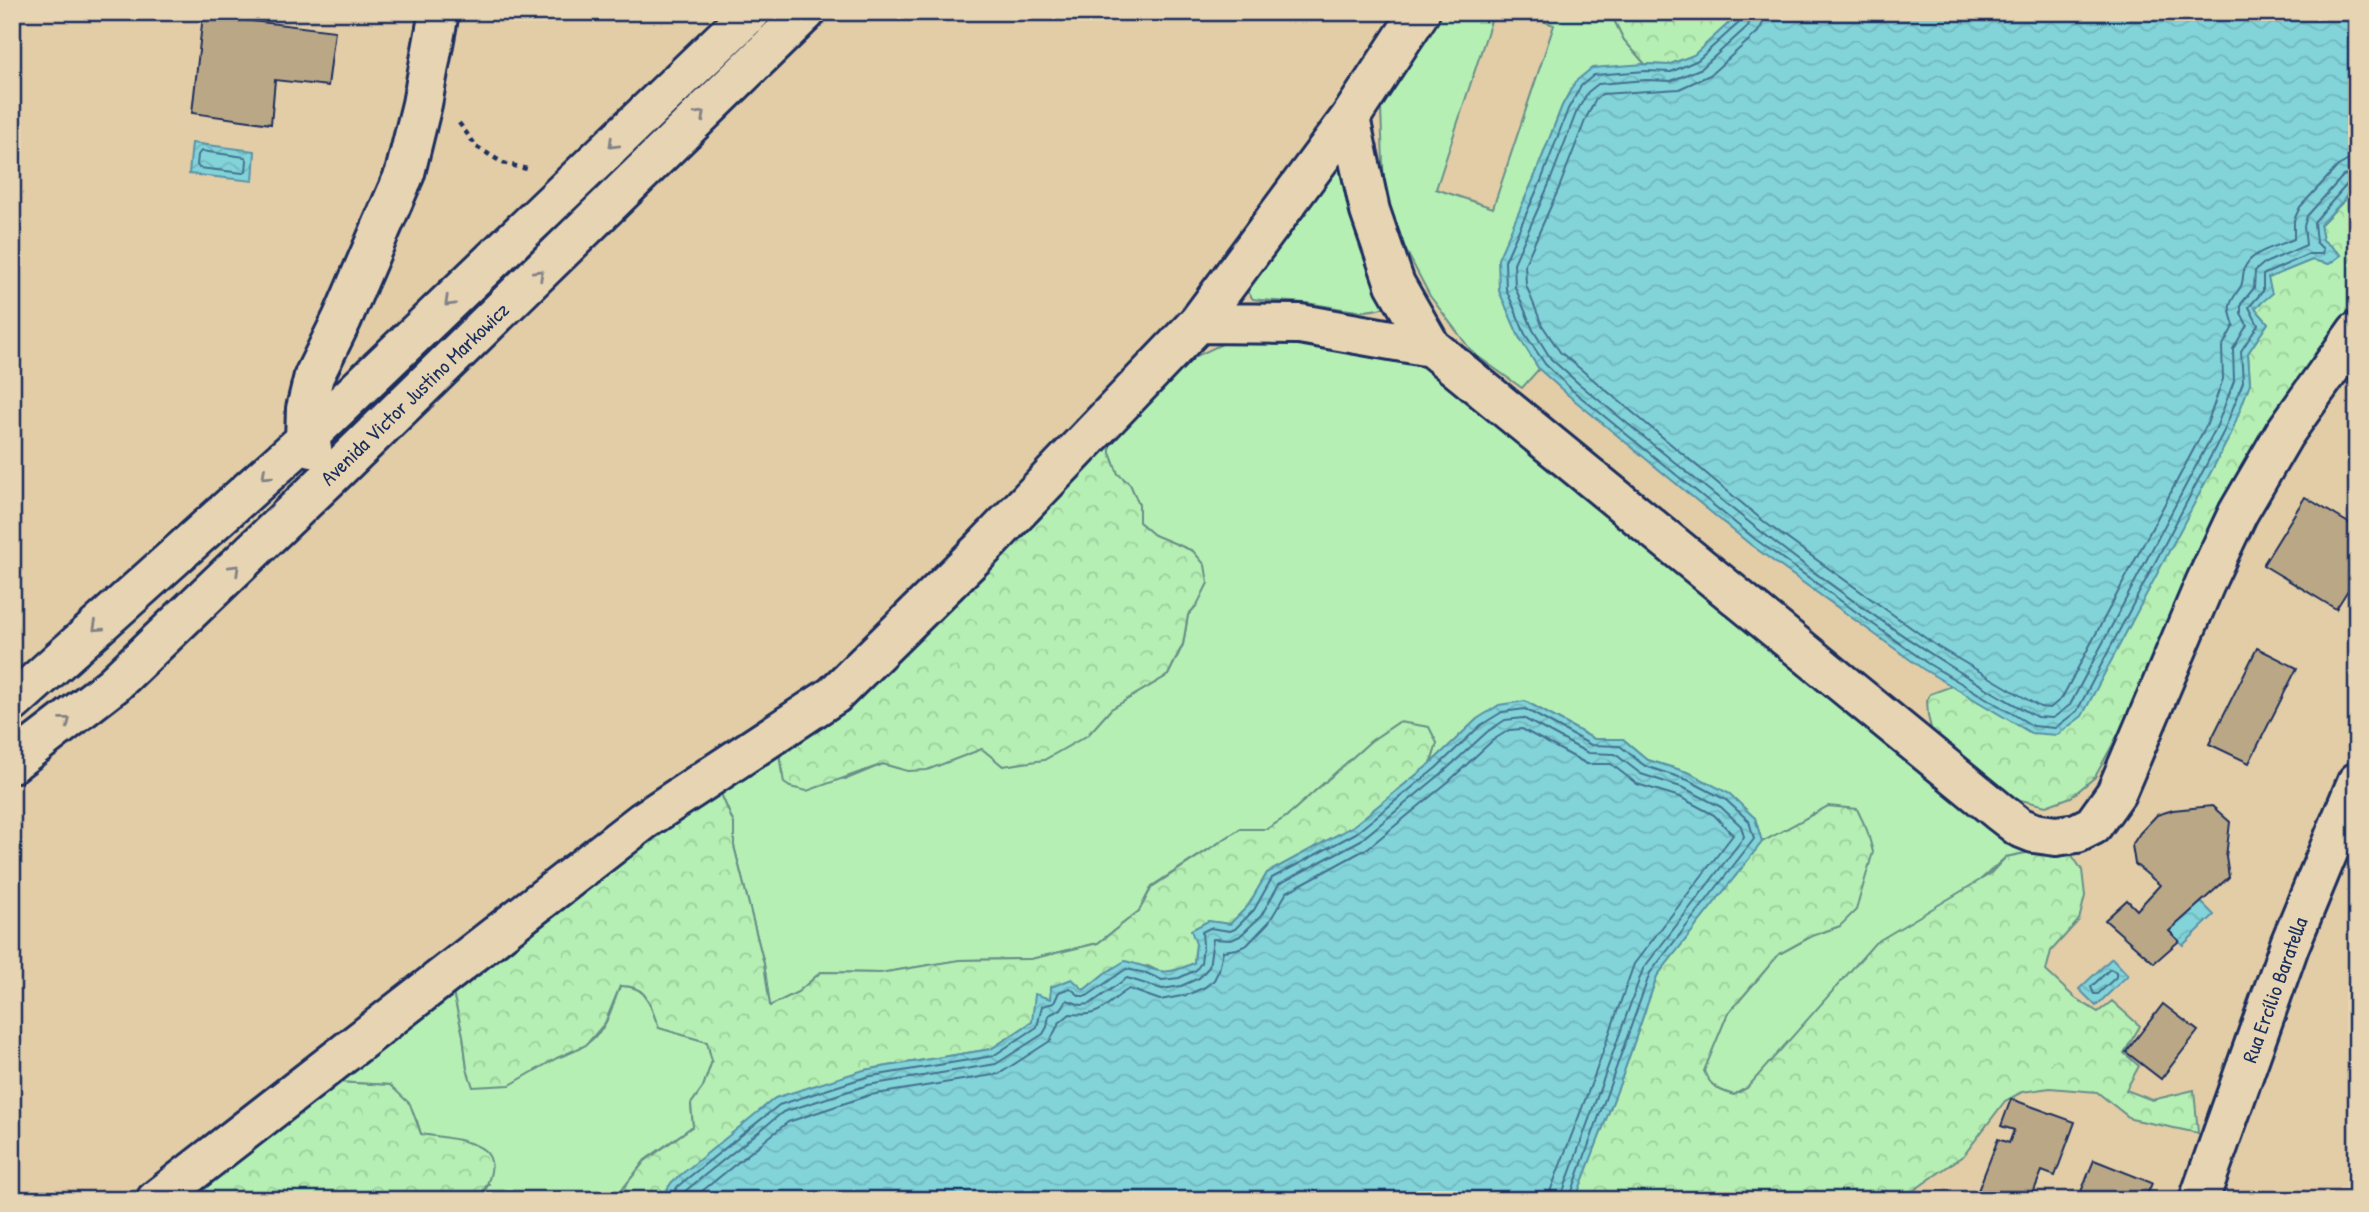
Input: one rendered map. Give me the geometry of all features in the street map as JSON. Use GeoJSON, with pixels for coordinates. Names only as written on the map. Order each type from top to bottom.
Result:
{"type":"FeatureCollection","features":[{"type":"Feature","properties":{"kind":"street"},"geometry":{"type":"LineString","coordinates":[[334,473],[305,440],[306,409],[314,376],[342,319],[405,173],[420,113],[439,12]]}},
{"type":"Feature","properties":{"kind":"street","name":"Avenida Victor Justino Markowicz"},"geometry":{"type":"LineString","coordinates":[[12,703],[305,440],[751,12]]}},
{"type":"Feature","properties":{"kind":"street","name":"Avenida Victor Justino Markowicz"},"geometry":{"type":"LineString","coordinates":[[12,763],[113,685],[806,12]]}},
{"type":"Feature","properties":{"kind":"street"},"geometry":{"type":"LineString","coordinates":[[156,1200],[643,821],[834,695],[992,538],[1198,323],[1350,118],[1420,12]]}},
{"type":"Feature","properties":{"kind":"street"},"geometry":{"type":"LineString","coordinates":[[1350,118],[1370,211],[1395,284],[1431,347],[2001,813],[2026,830],[2056,836],[2077,833],[2093,825],[2116,793],[2206,581],[2238,513],[2284,434],[2357,331]]}},
{"type":"Feature","properties":{"kind":"street"},"geometry":{"type":"LineString","coordinates":[[1198,323],[1300,324],[1431,347]]}},
{"type":"Feature","properties":{"kind":"street","name":"Rua Ercílio Baratella"},"geometry":{"type":"LineString","coordinates":[[2199,1200],[2290,944],[2357,782]]}},
{"type":"Feature","properties":{"kind":"path"},"geometry":{"type":"LineString","coordinates":[[420,113],[461,123],[477,147],[503,163],[524,169],[537,169]]}},
{"type":"Feature","properties":{"kind":"green space"},"geometry":{"type":"Polygon","coordinates":[[[1435,12],[1494,12],[1436,189],[1493,208],[1554,25],[1517,12],[1610,12],[1624,40],[1645,64],[1623,67],[1575,82],[1562,106],[1534,178],[1519,337],[1539,369],[1522,388],[1473,353],[1430,296],[1399,237],[1384,189],[1381,109],[1389,74],[1435,12]]]}},
{"type":"Feature","properties":{"kind":"green space"},"geometry":{"type":"Polygon","coordinates":[[[1610,12],[1741,12],[1694,55],[1668,65],[1645,64],[1624,40],[1610,12]]]}},
{"type":"Feature","properties":{"kind":"green space"},"geometry":{"type":"Polygon","coordinates":[[[1330,168],[1338,169],[1345,177],[1385,299],[1384,307],[1358,311],[1253,299],[1247,291],[1248,283],[1330,168]]]}},
{"type":"Feature","properties":{"kind":"green space"},"geometry":{"type":"Polygon","coordinates":[[[2357,181],[2357,307],[2286,406],[2095,777],[2071,797],[2046,806],[2012,798],[1934,740],[1928,716],[1927,700],[1930,694],[1952,686],[2032,733],[2250,383],[2248,353],[2268,323],[2255,308],[2268,278],[2312,260],[2329,264],[2341,255],[2323,240],[2320,225],[2343,202],[2357,181]]]}},
{"type":"Feature","properties":{"kind":"green space"},"geometry":{"type":"Polygon","coordinates":[[[1239,336],[1402,349],[1946,776],[2002,840],[2031,852],[2006,857],[1747,1088],[1734,1095],[1719,1090],[1703,1071],[1727,1015],[1779,954],[1812,936],[1840,926],[1813,813],[1802,822],[1762,842],[1755,818],[1690,773],[1648,760],[1623,739],[1594,739],[1525,701],[1477,719],[1431,763],[1437,743],[1399,722],[1371,741],[1286,817],[1267,829],[1240,829],[1152,886],[1139,911],[1098,943],[1031,959],[960,960],[880,973],[821,972],[798,992],[770,1006],[764,964],[734,846],[734,824],[718,787],[779,753],[782,774],[847,779],[883,764],[908,771],[982,748],[1003,766],[1088,735],[1111,709],[1168,675],[1183,645],[1188,615],[1197,605],[1193,551],[1154,535],[1139,522],[1139,505],[1130,484],[1118,474],[1110,453],[1109,437],[1188,360],[1239,336]]]}},
{"type":"Feature","properties":{"kind":"green space"},"geometry":{"type":"Polygon","coordinates":[[[1109,437],[1110,453],[1118,474],[1130,484],[1139,505],[1139,522],[1154,535],[1193,551],[1205,565],[1208,583],[1197,605],[1188,615],[1183,644],[1168,675],[1111,709],[1088,735],[1044,760],[1003,766],[982,749],[927,770],[908,771],[883,764],[807,791],[784,783],[779,753],[838,708],[934,625],[1109,437]]]}},
{"type":"Feature","properties":{"kind":"green space"},"geometry":{"type":"Polygon","coordinates":[[[1399,722],[1429,727],[1437,743],[1431,763],[1352,827],[1267,873],[1248,906],[1230,924],[1208,921],[1196,944],[1194,963],[1177,971],[1162,973],[1148,966],[1105,973],[1084,990],[1050,999],[1032,1022],[991,1049],[864,1070],[672,1182],[660,1200],[614,1200],[645,1161],[693,1126],[691,1104],[703,1087],[712,1061],[707,1042],[659,1028],[647,998],[637,989],[620,986],[605,1023],[586,1045],[510,1085],[473,1087],[450,980],[718,787],[734,824],[734,846],[764,964],[770,1006],[798,992],[821,972],[880,973],[960,960],[1031,959],[1098,943],[1139,911],[1152,887],[1240,829],[1267,829],[1286,817],[1371,741],[1399,722]]]}},
{"type":"Feature","properties":{"kind":"green space"},"geometry":{"type":"Polygon","coordinates":[[[1828,806],[1857,809],[1873,852],[1856,910],[1840,926],[1812,936],[1779,954],[1727,1015],[1704,1071],[1712,1084],[1719,1090],[1734,1095],[1747,1088],[1875,943],[1990,874],[2006,857],[2031,852],[2069,851],[2082,870],[2085,896],[2079,920],[2051,951],[2046,971],[2075,998],[2098,1012],[2112,1001],[2140,1026],[2124,1053],[2139,1066],[2126,1090],[2152,1100],[2194,1090],[2198,1133],[2131,1119],[2097,1092],[2050,1088],[2022,1092],[2005,1101],[1964,1155],[1900,1200],[1575,1200],[1657,976],[1762,842],[1828,806]]]}},
{"type":"Feature","properties":{"kind":"green space"},"geometry":{"type":"Polygon","coordinates":[[[450,980],[463,1035],[467,1069],[544,1061],[580,1048],[595,1037],[606,1022],[620,986],[637,989],[647,998],[659,1028],[707,1042],[712,1061],[703,1087],[691,1104],[693,1126],[645,1160],[614,1200],[478,1200],[489,1184],[443,1138],[421,1134],[417,1121],[390,1085],[334,1082],[450,980]]]}},
{"type":"Feature","properties":{"kind":"green space"},"geometry":{"type":"Polygon","coordinates":[[[334,1082],[390,1085],[410,1104],[421,1134],[468,1142],[480,1148],[488,1155],[492,1166],[489,1181],[478,1200],[167,1200],[334,1082]]]}},
{"type":"Feature","properties":{"kind":"water"},"geometry":{"type":"Polygon","coordinates":[[[1741,12],[2357,12],[2357,181],[2320,225],[2323,240],[2341,255],[2329,264],[2312,260],[2268,278],[2272,294],[2255,308],[2268,323],[2248,353],[2250,383],[2231,434],[2082,716],[2057,735],[2031,733],[1923,669],[1751,545],[1539,369],[1519,337],[1499,291],[1498,259],[1562,106],[1575,82],[1592,68],[1668,65],[1694,55],[1741,12]]]}},
{"type":"Feature","properties":{"kind":"water"},"geometry":{"type":"Polygon","coordinates":[[[192,143],[255,151],[253,181],[189,174],[192,143]]]}},
{"type":"Feature","properties":{"kind":"water"},"geometry":{"type":"Polygon","coordinates":[[[1525,701],[1594,739],[1623,739],[1648,760],[1690,773],[1730,794],[1755,818],[1762,842],[1657,976],[1575,1200],[660,1200],[672,1182],[775,1098],[864,1070],[991,1049],[1032,1022],[1035,994],[1050,999],[1051,987],[1072,979],[1084,990],[1125,961],[1166,972],[1194,963],[1196,944],[1191,930],[1208,921],[1230,924],[1248,906],[1267,873],[1352,827],[1431,763],[1477,719],[1499,705],[1525,701]]]}},
{"type":"Feature","properties":{"kind":"water"},"geometry":{"type":"Polygon","coordinates":[[[2200,901],[2214,915],[2183,945],[2169,931],[2200,901]]]}},
{"type":"Feature","properties":{"kind":"water"},"geometry":{"type":"Polygon","coordinates":[[[2112,958],[2128,975],[2096,1006],[2079,989],[2112,958]]]}},
{"type":"Feature","properties":{"kind":"building"},"geometry":{"type":"Polygon","coordinates":[[[203,15],[335,31],[328,86],[275,80],[271,124],[192,113],[203,15]]]}},
{"type":"Feature","properties":{"kind":"building"},"geometry":{"type":"Polygon","coordinates":[[[2305,497],[2357,528],[2357,576],[2336,609],[2263,565],[2305,497]]]}},
{"type":"Feature","properties":{"kind":"building"},"geometry":{"type":"Polygon","coordinates":[[[2257,648],[2297,668],[2249,763],[2209,744],[2257,648]]]}},
{"type":"Feature","properties":{"kind":"building"},"geometry":{"type":"Polygon","coordinates":[[[2212,806],[2230,822],[2226,857],[2229,877],[2169,931],[2179,941],[2154,963],[2105,920],[2127,900],[2137,910],[2160,885],[2135,864],[2132,845],[2157,815],[2173,810],[2212,806]]]}},
{"type":"Feature","properties":{"kind":"building"},"geometry":{"type":"Polygon","coordinates":[[[2163,1004],[2198,1031],[2161,1079],[2126,1052],[2163,1004]]]}},
{"type":"Feature","properties":{"kind":"building"},"geometry":{"type":"Polygon","coordinates":[[[2011,1099],[2075,1122],[2055,1176],[2042,1171],[2033,1193],[2043,1197],[2042,1200],[1987,1200],[1976,1196],[1998,1139],[2009,1143],[2014,1130],[2001,1126],[2011,1099]]]}},
{"type":"Feature","properties":{"kind":"building"},"geometry":{"type":"Polygon","coordinates":[[[2094,1160],[2152,1183],[2145,1200],[2090,1200],[2080,1194],[2094,1160]]]}}]}
